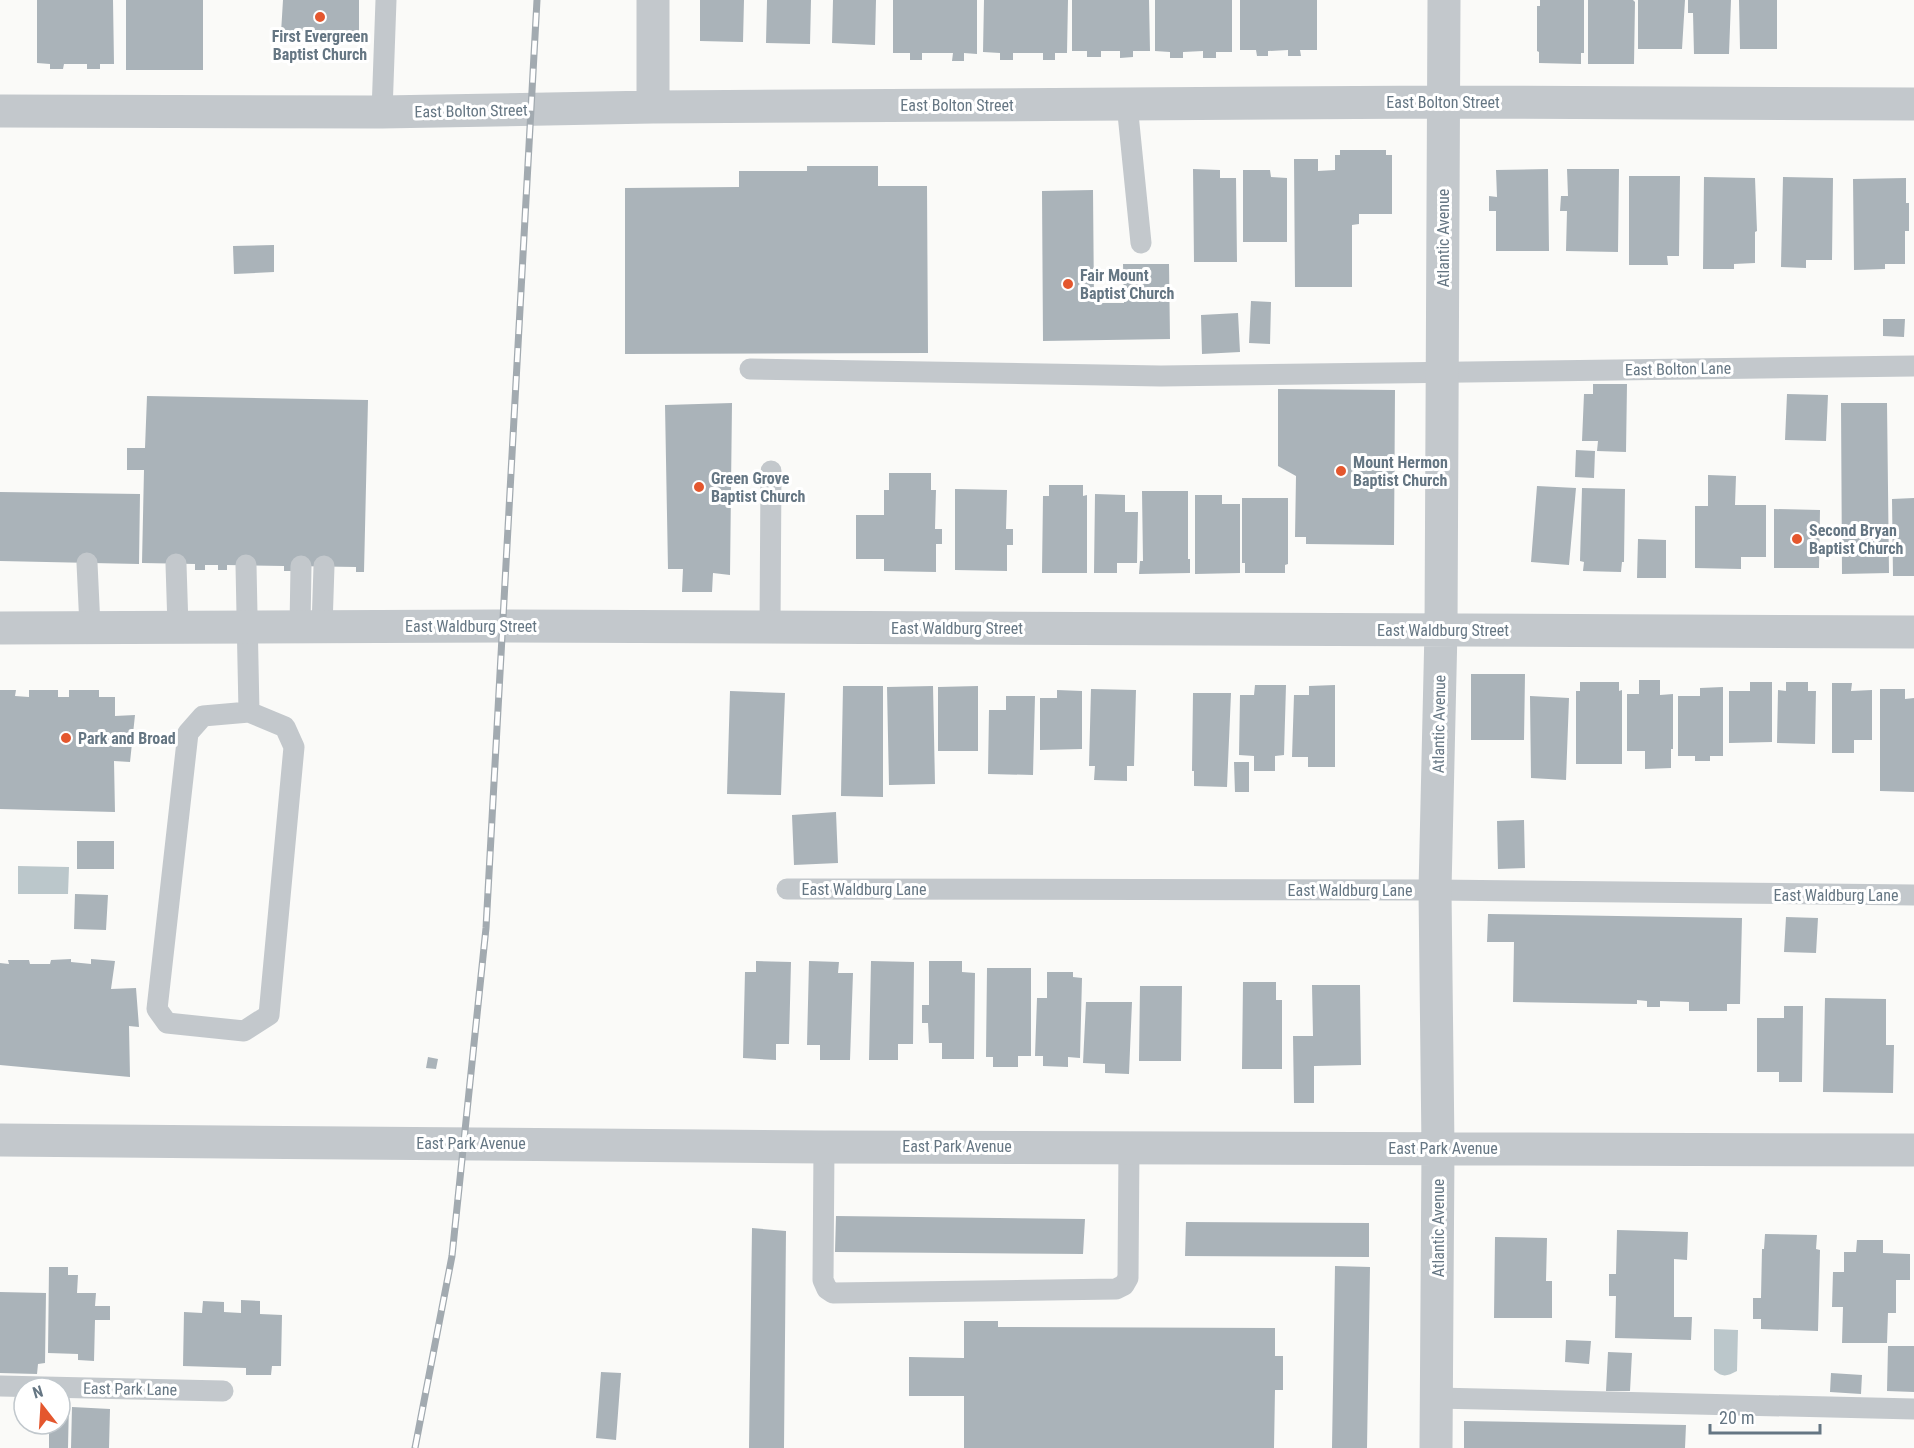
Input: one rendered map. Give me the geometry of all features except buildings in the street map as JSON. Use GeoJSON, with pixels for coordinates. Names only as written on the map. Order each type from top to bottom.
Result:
{"type":"FeatureCollection","features":[{"type":"Feature","properties":{"kind":"street"},"geometry":{"type":"LineString","coordinates":[[653,0],[653,107]]}},
{"type":"Feature","properties":{"kind":"street","name":"Atlantic Avenue"},"geometry":{"type":"LineString","coordinates":[[1436,1448],[1438,1148],[1435,890],[1441,630],[1444,0]]}},
{"type":"Feature","properties":{"kind":"street","name":"East Bolton Street"},"geometry":{"type":"LineString","coordinates":[[0,111],[382,112],[653,107],[1443,102],[1914,104]]}},
{"type":"Feature","properties":{"kind":"street","name":"East Waldburg Street"},"geometry":{"type":"LineString","coordinates":[[0,628],[770,627],[1914,632]]}},
{"type":"Feature","properties":{"kind":"street","name":"East Park Avenue"},"geometry":{"type":"LineString","coordinates":[[0,1140],[824,1147],[1129,1146],[1914,1150]]}},
{"type":"Feature","properties":{"kind":"lane"},"geometry":{"type":"LineString","coordinates":[[382,112],[386,0]]}},
{"type":"Feature","properties":{"kind":"lane"},"geometry":{"type":"LineString","coordinates":[[1127,104],[1141,243]]}},
{"type":"Feature","properties":{"kind":"lane","name":"East Bolton Lane"},"geometry":{"type":"LineString","coordinates":[[750,369],[1161,376],[1914,366]]}},
{"type":"Feature","properties":{"kind":"lane"},"geometry":{"type":"LineString","coordinates":[[770,627],[771,471]]}},
{"type":"Feature","properties":{"kind":"lane"},"geometry":{"type":"LineString","coordinates":[[87,563],[90,627]]}},
{"type":"Feature","properties":{"kind":"lane"},"geometry":{"type":"LineString","coordinates":[[176,564],[178,627]]}},
{"type":"Feature","properties":{"kind":"lane"},"geometry":{"type":"LineString","coordinates":[[246,565],[249,712]]}},
{"type":"Feature","properties":{"kind":"lane"},"geometry":{"type":"LineString","coordinates":[[302,566],[311,627]]}},
{"type":"Feature","properties":{"kind":"lane"},"geometry":{"type":"LineString","coordinates":[[311,627],[324,566]]}},
{"type":"Feature","properties":{"kind":"lane"},"geometry":{"type":"LineString","coordinates":[[249,712],[285,727],[294,747],[269,1015],[244,1031],[167,1023],[157,1009],[188,733],[203,716],[249,712]]}},
{"type":"Feature","properties":{"kind":"lane","name":"East Waldburg Lane"},"geometry":{"type":"LineString","coordinates":[[787,889],[1435,890],[1914,895]]}},
{"type":"Feature","properties":{"kind":"lane"},"geometry":{"type":"LineString","coordinates":[[824,1147],[823,1280],[827,1289],[833,1293],[1116,1289],[1124,1285],[1128,1278],[1129,1146]]}},
{"type":"Feature","properties":{"kind":"lane","name":"East Park Lane"},"geometry":{"type":"LineString","coordinates":[[0,1386],[223,1391]]}},
{"type":"Feature","properties":{"kind":"lane"},"geometry":{"type":"LineString","coordinates":[[1437,1398],[1914,1409]]}},
{"type":"Feature","properties":{"kind":"shaded area"},"geometry":{"type":"Polygon","coordinates":[[[18,866],[69,867],[68,894],[18,894],[18,866]]]}},
{"type":"Feature","properties":{"kind":"shaded area"},"geometry":{"type":"Polygon","coordinates":[[[1714,1329],[1738,1330],[1737,1371],[1728,1375],[1714,1370],[1714,1329]]]}},
{"type":"Feature","properties":{"kind":"railway"},"geometry":{"type":"LineString","coordinates":[[415,1448],[452,1256],[486,928],[537,0]]}},
{"type":"Feature","properties":{"kind":"place","name":"First Evergreen Baptist Church"},"geometry":{"type":"Point","coordinates":[320,17]}},
{"type":"Feature","properties":{"kind":"place","name":"Fair Mount Baptist Church"},"geometry":{"type":"Point","coordinates":[1068,284]}},
{"type":"Feature","properties":{"kind":"place","name":"Mount Hermon Baptist Church"},"geometry":{"type":"Point","coordinates":[1341,471]}},
{"type":"Feature","properties":{"kind":"place","name":"Green Grove Baptist Church"},"geometry":{"type":"Point","coordinates":[699,487]}},
{"type":"Feature","properties":{"kind":"place","name":"Second Bryan Baptist Church"},"geometry":{"type":"Point","coordinates":[1797,539]}},
{"type":"Feature","properties":{"kind":"place","name":"Park and Broad"},"geometry":{"type":"Point","coordinates":[66,738]}}]}
